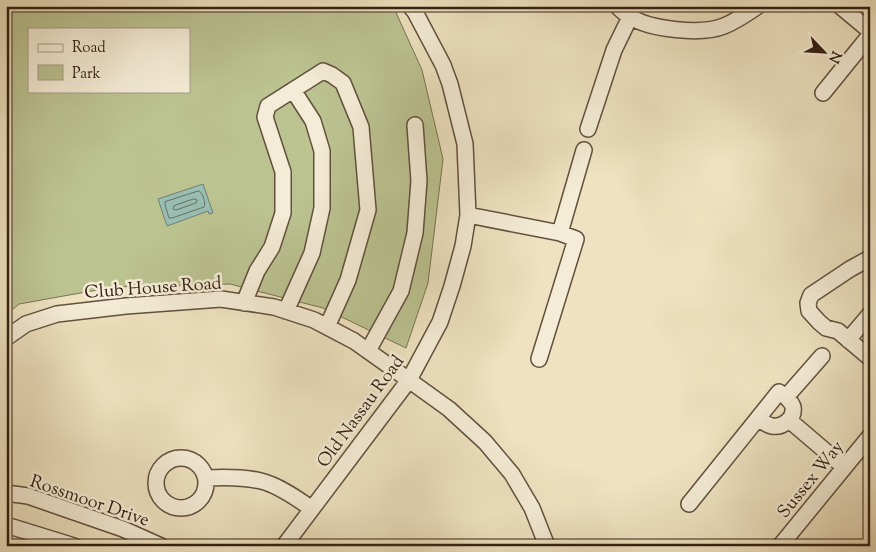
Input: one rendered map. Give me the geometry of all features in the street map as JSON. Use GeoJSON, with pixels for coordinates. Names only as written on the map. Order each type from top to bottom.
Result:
{"type":"FeatureCollection","features":[{"type":"Feature","properties":{"kind":"street"},"geometry":{"type":"LineString","coordinates":[[617,6],[630,17],[648,24],[667,29],[682,30],[723,26],[758,6]]}},
{"type":"Feature","properties":{"kind":"street"},"geometry":{"type":"LineString","coordinates":[[840,6],[870,31]]}},
{"type":"Feature","properties":{"kind":"street","name":"Old Nassau Road"},"geometry":{"type":"LineString","coordinates":[[284,546],[408,380],[440,322],[463,246],[468,215],[465,144],[450,84],[416,8]]}},
{"type":"Feature","properties":{"kind":"street"},"geometry":{"type":"LineString","coordinates":[[588,129],[614,50],[630,17]]}},
{"type":"Feature","properties":{"kind":"street"},"geometry":{"type":"LineString","coordinates":[[823,94],[870,36]]}},
{"type":"Feature","properties":{"kind":"street"},"geometry":{"type":"LineString","coordinates":[[244,303],[257,270],[272,247],[283,213],[283,172],[265,117],[268,106],[322,71],[343,83],[361,127],[368,210],[348,280],[327,327]]}},
{"type":"Feature","properties":{"kind":"street"},"geometry":{"type":"LineString","coordinates":[[286,311],[312,253],[322,208],[322,150],[313,121],[293,90]]}},
{"type":"Feature","properties":{"kind":"street"},"geometry":{"type":"LineString","coordinates":[[368,351],[401,290],[415,233],[419,181],[415,125]]}},
{"type":"Feature","properties":{"kind":"street"},"geometry":{"type":"LineString","coordinates":[[560,233],[584,150]]}},
{"type":"Feature","properties":{"kind":"street"},"geometry":{"type":"LineString","coordinates":[[468,215],[560,233],[576,238],[539,359]]}},
{"type":"Feature","properties":{"kind":"street"},"geometry":{"type":"LineString","coordinates":[[870,258],[811,295],[808,302],[809,310],[819,322],[826,328],[838,331],[870,358]]}},
{"type":"Feature","properties":{"kind":"street","name":"Club House Road"},"geometry":{"type":"LineString","coordinates":[[6,338],[26,324],[57,314],[126,306],[221,299],[274,307],[314,320],[354,341],[408,380]]}},
{"type":"Feature","properties":{"kind":"street"},"geometry":{"type":"LineString","coordinates":[[848,340],[870,314]]}},
{"type":"Feature","properties":{"kind":"street"},"geometry":{"type":"LineString","coordinates":[[786,397],[822,356]]}},
{"type":"Feature","properties":{"kind":"street"},"geometry":{"type":"LineString","coordinates":[[408,380],[449,409],[485,442],[512,474],[532,508],[547,546]]}},
{"type":"Feature","properties":{"kind":"street"},"geometry":{"type":"LineString","coordinates":[[688,504],[779,392],[791,402],[793,407],[793,413],[789,420],[780,426],[773,426],[758,418]]}},
{"type":"Feature","properties":{"kind":"street"},"geometry":{"type":"LineString","coordinates":[[789,420],[844,467]]}},
{"type":"Feature","properties":{"kind":"street","name":"Sussex Way"},"geometry":{"type":"LineString","coordinates":[[780,546],[870,436]]}},
{"type":"Feature","properties":{"kind":"street"},"geometry":{"type":"LineString","coordinates":[[206,478],[235,477],[262,481],[287,493],[312,509]]}},
{"type":"Feature","properties":{"kind":"street","name":"Rossmoor Drive"},"geometry":{"type":"LineString","coordinates":[[6,493],[28,496],[123,529],[161,546]]}},
{"type":"Feature","properties":{"kind":"street"},"geometry":{"type":"LineString","coordinates":[[6,525],[74,546]]}},
{"type":"Feature","properties":{"kind":"green space"},"geometry":{"type":"Polygon","coordinates":[[[6,6],[393,6],[422,70],[443,159],[428,283],[406,348],[323,308],[230,284],[114,287],[19,304],[6,315],[6,6]]]}},
{"type":"Feature","properties":{"kind":"water"},"geometry":{"type":"Polygon","coordinates":[[[203,184],[213,213],[209,214],[208,211],[167,226],[158,199],[203,184]]]}}]}
